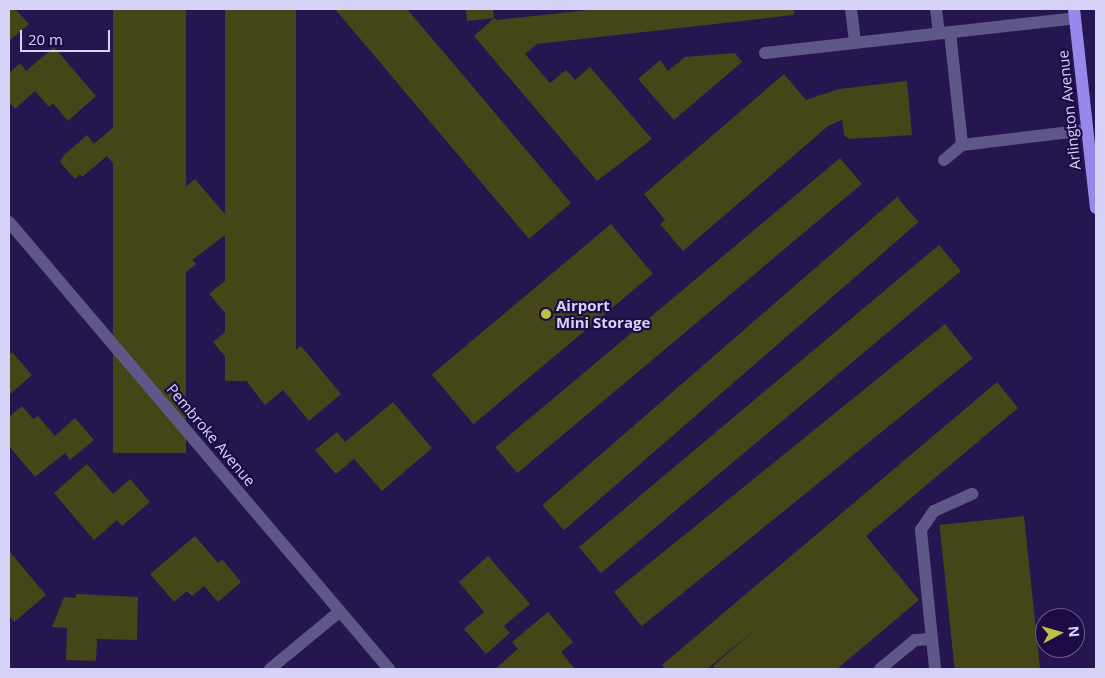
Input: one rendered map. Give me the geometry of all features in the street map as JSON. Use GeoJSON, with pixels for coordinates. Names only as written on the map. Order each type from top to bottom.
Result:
{"type":"FeatureCollection","features":[{"type":"Feature","properties":{"kind":"main road","name":"Arlington Avenue"},"geometry":{"type":"LineString","coordinates":[[1075,13],[1096,208]]}},
{"type":"Feature","properties":{"kind":"street"},"geometry":{"type":"LineString","coordinates":[[851,9],[855,43]]}},
{"type":"Feature","properties":{"kind":"street"},"geometry":{"type":"LineString","coordinates":[[936,9],[944,33],[962,145]]}},
{"type":"Feature","properties":{"kind":"street"},"geometry":{"type":"LineString","coordinates":[[765,53],[944,33],[1075,13]]}},
{"type":"Feature","properties":{"kind":"street"},"geometry":{"type":"LineString","coordinates":[[944,160],[962,145],[1088,130]]}},
{"type":"Feature","properties":{"kind":"street","name":"Pembroke Avenue"},"geometry":{"type":"LineString","coordinates":[[9,222],[388,669]]}},
{"type":"Feature","properties":{"kind":"street"},"geometry":{"type":"LineString","coordinates":[[935,669],[921,530],[934,511],[972,494]]}},
{"type":"Feature","properties":{"kind":"street"},"geometry":{"type":"LineString","coordinates":[[270,669],[340,612]]}},
{"type":"Feature","properties":{"kind":"street"},"geometry":{"type":"LineString","coordinates":[[880,669],[915,640],[932,638]]}},
{"type":"Feature","properties":{"kind":"building"},"geometry":{"type":"Polygon","coordinates":[[[9,9],[15,9],[29,24],[9,41],[9,9]]]}},
{"type":"Feature","properties":{"kind":"building"},"geometry":{"type":"Polygon","coordinates":[[[113,9],[186,9],[186,453],[113,453],[113,9]]]}},
{"type":"Feature","properties":{"kind":"building"},"geometry":{"type":"Polygon","coordinates":[[[225,9],[296,9],[296,381],[225,381],[225,9]]]}},
{"type":"Feature","properties":{"kind":"building"},"geometry":{"type":"Polygon","coordinates":[[[335,9],[407,9],[571,203],[529,239],[335,9]]]}},
{"type":"Feature","properties":{"kind":"building"},"geometry":{"type":"Polygon","coordinates":[[[466,9],[493,9],[494,18],[467,21],[466,9]]]}},
{"type":"Feature","properties":{"kind":"building"},"geometry":{"type":"Polygon","coordinates":[[[598,9],[793,9],[794,15],[537,44],[525,54],[550,83],[566,70],[575,80],[590,67],[652,139],[597,181],[474,36],[494,18],[497,20],[598,9]]]}},
{"type":"Feature","properties":{"kind":"building"},"geometry":{"type":"Polygon","coordinates":[[[54,47],[96,96],[68,121],[53,103],[49,107],[35,91],[15,109],[9,102],[9,73],[20,63],[26,71],[54,47]]]}},
{"type":"Feature","properties":{"kind":"building"},"geometry":{"type":"Polygon","coordinates":[[[735,53],[742,62],[674,120],[638,79],[660,60],[668,71],[685,57],[735,53]]]}},
{"type":"Feature","properties":{"kind":"building"},"geometry":{"type":"Polygon","coordinates":[[[784,74],[806,100],[839,89],[907,81],[912,135],[849,139],[844,135],[842,120],[828,126],[683,251],[660,224],[665,220],[644,194],[784,74]]]}},
{"type":"Feature","properties":{"kind":"building"},"geometry":{"type":"Polygon","coordinates":[[[123,119],[163,166],[135,190],[107,156],[82,177],[80,174],[75,179],[60,162],[64,155],[87,135],[94,144],[123,119]]]}},
{"type":"Feature","properties":{"kind":"building"},"geometry":{"type":"Polygon","coordinates":[[[840,158],[862,184],[517,473],[495,447],[840,158]]]}},
{"type":"Feature","properties":{"kind":"building"},"geometry":{"type":"Polygon","coordinates":[[[195,179],[236,227],[192,260],[196,264],[173,283],[154,260],[169,247],[159,235],[165,230],[152,216],[195,179]]]}},
{"type":"Feature","properties":{"kind":"building"},"geometry":{"type":"Polygon","coordinates":[[[897,197],[919,222],[564,530],[542,505],[897,197]]]}},
{"type":"Feature","properties":{"kind":"building"},"geometry":{"type":"Polygon","coordinates":[[[611,224],[653,274],[474,424],[432,374],[611,224]]]}},
{"type":"Feature","properties":{"kind":"building"},"geometry":{"type":"Polygon","coordinates":[[[939,245],[961,271],[601,573],[579,547],[939,245]]]}},
{"type":"Feature","properties":{"kind":"building"},"geometry":{"type":"Polygon","coordinates":[[[253,258],[293,303],[252,337],[257,343],[232,365],[213,342],[235,324],[209,294],[253,258]]]}},
{"type":"Feature","properties":{"kind":"building"},"geometry":{"type":"Polygon","coordinates":[[[945,324],[973,358],[642,626],[614,592],[945,324]]]}},
{"type":"Feature","properties":{"kind":"building"},"geometry":{"type":"Polygon","coordinates":[[[301,346],[341,394],[309,421],[283,390],[265,405],[247,382],[272,360],[276,366],[301,346]]]}},
{"type":"Feature","properties":{"kind":"building"},"geometry":{"type":"Polygon","coordinates":[[[12,352],[32,375],[9,395],[9,355],[12,352]]]}},
{"type":"Feature","properties":{"kind":"building"},"geometry":{"type":"Polygon","coordinates":[[[997,382],[1018,408],[866,536],[919,600],[837,669],[715,669],[713,666],[759,626],[707,669],[665,669],[662,665],[997,382]]]}},
{"type":"Feature","properties":{"kind":"building"},"geometry":{"type":"Polygon","coordinates":[[[393,402],[432,448],[382,491],[354,459],[336,474],[315,450],[337,432],[345,442],[393,402]]]}},
{"type":"Feature","properties":{"kind":"building"},"geometry":{"type":"Polygon","coordinates":[[[22,406],[33,419],[38,416],[55,436],[75,418],[94,440],[70,460],[65,453],[35,477],[9,446],[9,417],[22,406]]]}},
{"type":"Feature","properties":{"kind":"building"},"geometry":{"type":"Polygon","coordinates":[[[87,464],[113,494],[130,479],[150,502],[122,526],[117,520],[94,540],[54,493],[87,464]]]}},
{"type":"Feature","properties":{"kind":"building"},"geometry":{"type":"Polygon","coordinates":[[[1024,516],[1035,621],[1035,658],[1039,658],[1040,669],[955,669],[939,525],[1024,516]]]}},
{"type":"Feature","properties":{"kind":"building"},"geometry":{"type":"Polygon","coordinates":[[[195,536],[218,563],[222,559],[241,582],[218,602],[204,586],[192,596],[187,591],[174,602],[150,574],[195,536]]]}},
{"type":"Feature","properties":{"kind":"building"},"geometry":{"type":"Polygon","coordinates":[[[9,551],[46,595],[14,622],[9,616],[9,551]]]}},
{"type":"Feature","properties":{"kind":"building"},"geometry":{"type":"Polygon","coordinates":[[[488,556],[530,604],[504,626],[510,633],[486,654],[464,629],[484,612],[459,582],[488,556]]]}},
{"type":"Feature","properties":{"kind":"building"},"geometry":{"type":"Polygon","coordinates":[[[76,594],[138,597],[137,640],[97,639],[96,661],[66,660],[67,628],[52,627],[64,597],[76,598],[76,594]]]}},
{"type":"Feature","properties":{"kind":"building"},"geometry":{"type":"Polygon","coordinates":[[[548,612],[573,642],[561,652],[575,669],[495,669],[518,649],[512,642],[548,612]]]}},
{"type":"Feature","properties":{"kind":"place","name":"Airport Mini Storage"},"geometry":{"type":"Point","coordinates":[546,314]}}]}
